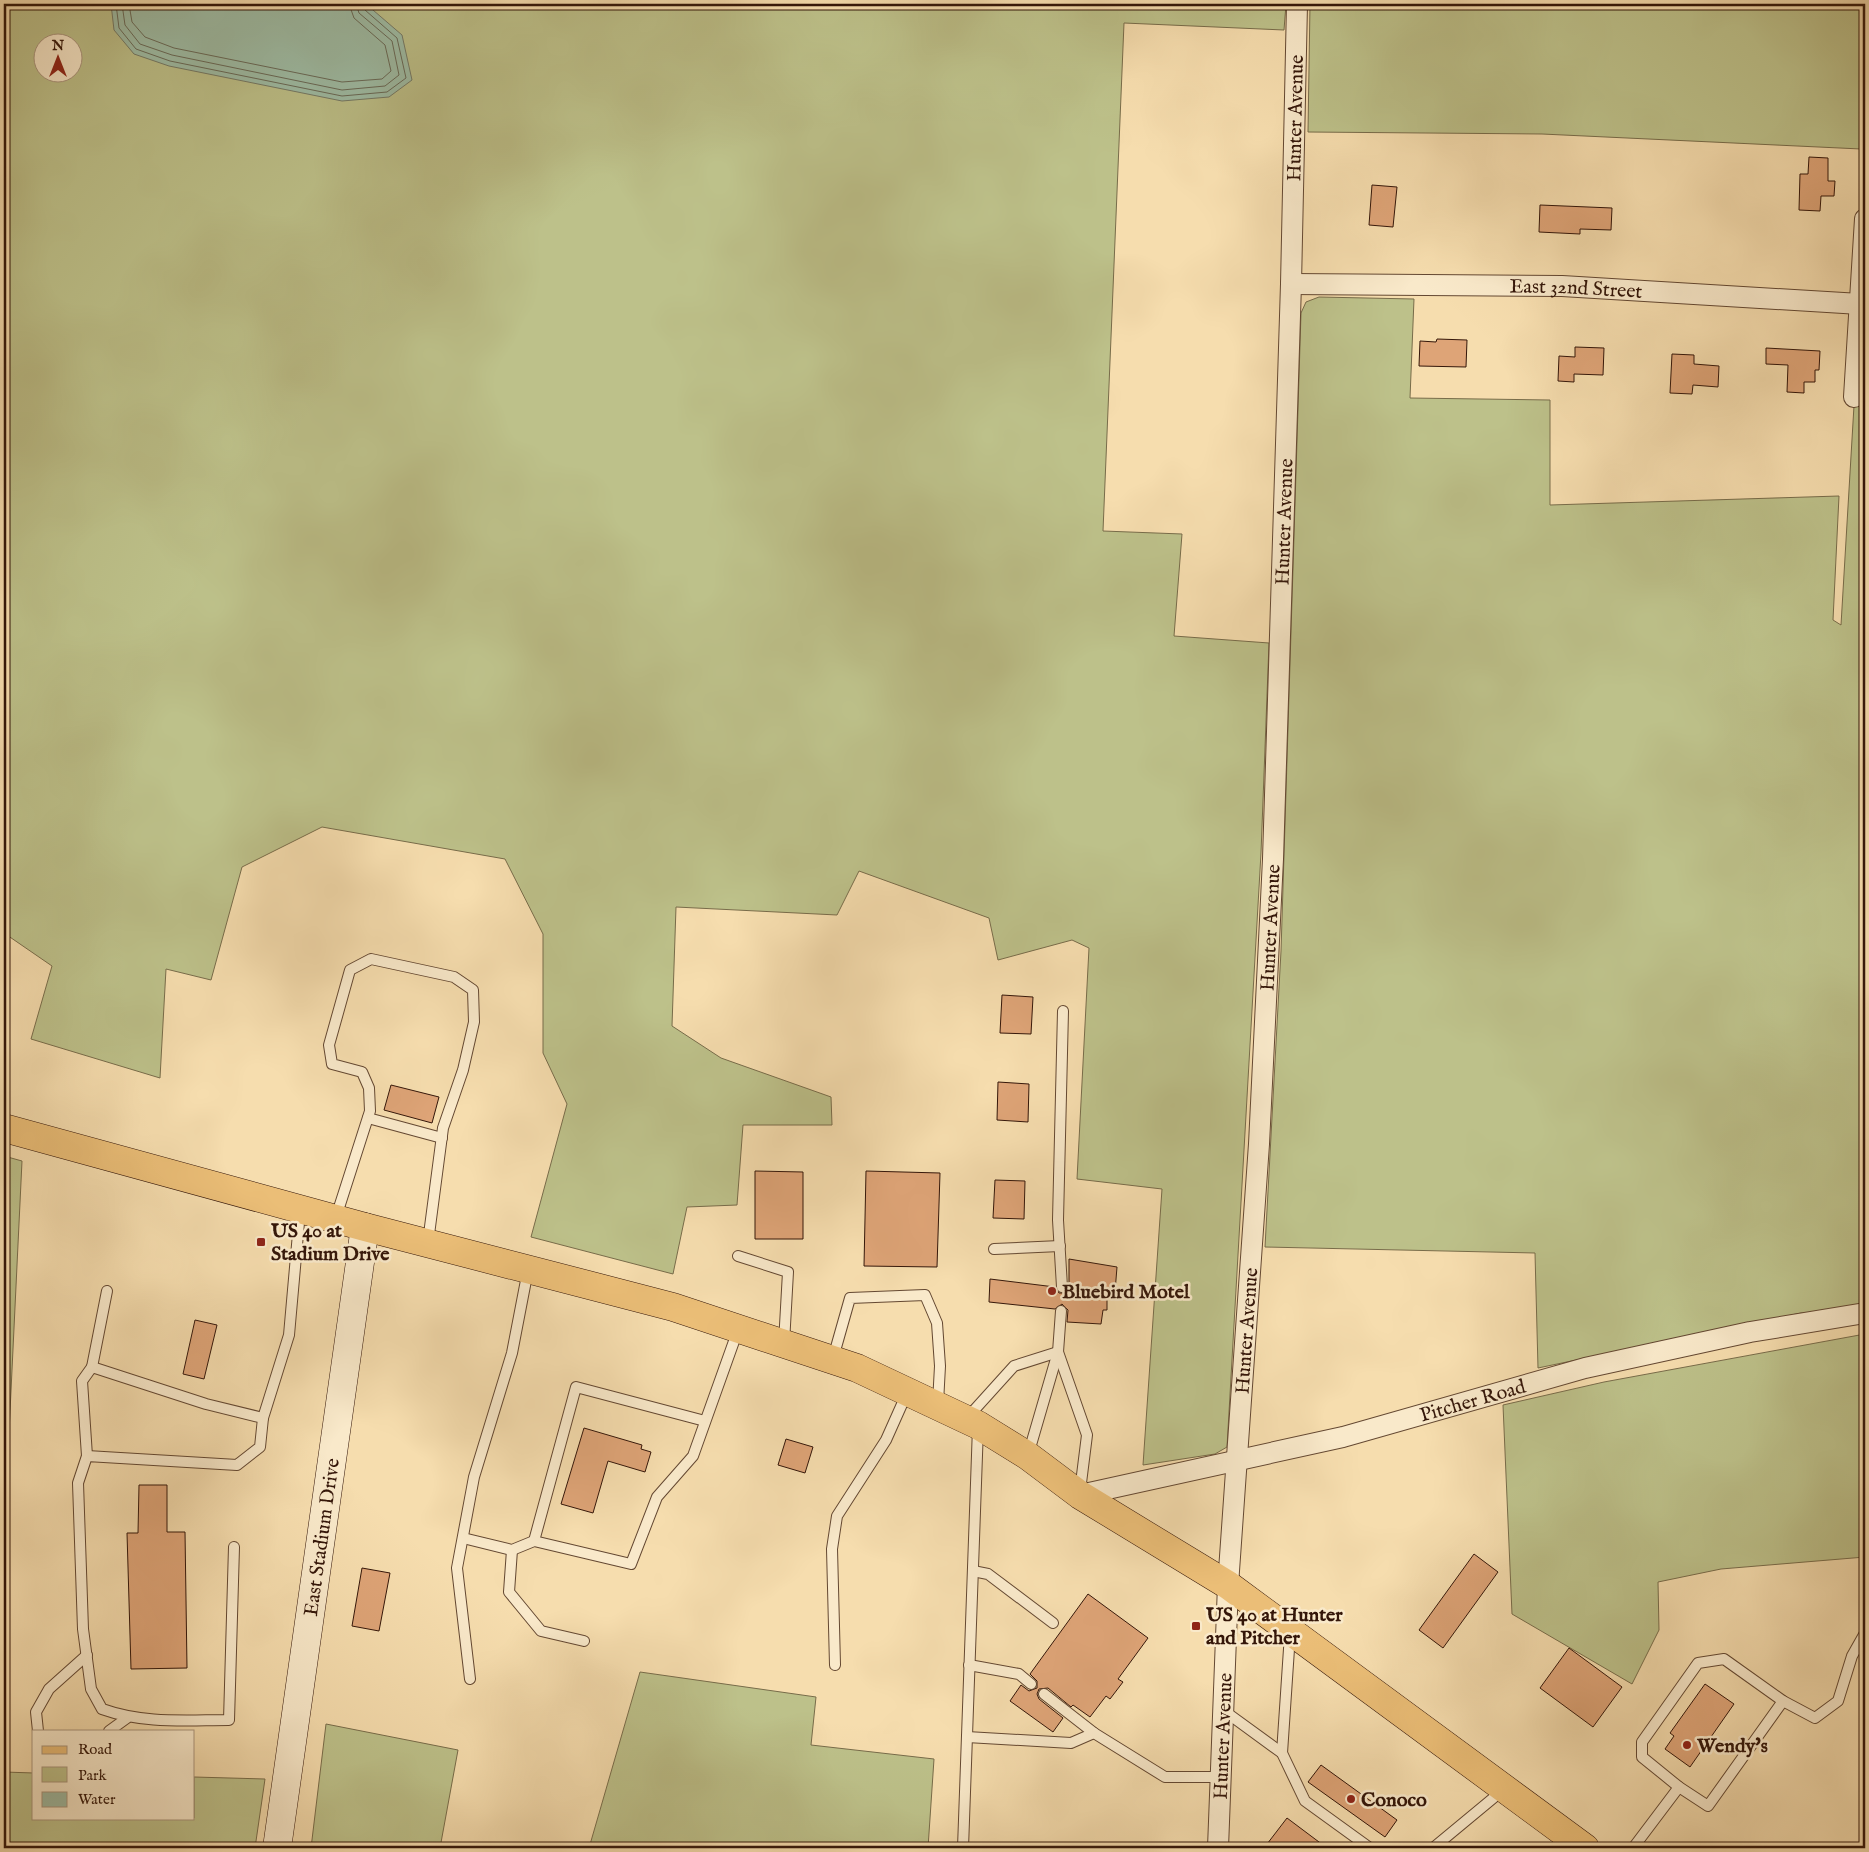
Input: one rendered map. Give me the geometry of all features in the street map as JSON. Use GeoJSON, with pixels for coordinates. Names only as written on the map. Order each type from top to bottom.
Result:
{"type":"FeatureCollection","features":[{"type":"Feature","properties":{"kind":"main road"},"geometry":{"type":"LineString","coordinates":[[4,1128],[427,1244],[673,1307],[857,1368],[972,1422],[1028,1456],[1080,1495],[1228,1585],[1585,1848]]}},
{"type":"Feature","properties":{"kind":"main road","name":"East Stadium Drive"},"geometry":{"type":"LineString","coordinates":[[277,1848],[365,1227]]}},
{"type":"Feature","properties":{"kind":"street","name":"Hunter Avenue"},"geometry":{"type":"LineString","coordinates":[[1218,1848],[1228,1585],[1259,1144],[1273,869],[1291,284],[1296,4]]}},
{"type":"Feature","properties":{"kind":"street"},"geometry":{"type":"LineString","coordinates":[[1854,397],[1865,219]]}},
{"type":"Feature","properties":{"kind":"street","name":"East 32nd Street"},"geometry":{"type":"LineString","coordinates":[[1291,284],[1562,286],[1860,304]]}},
{"type":"Feature","properties":{"kind":"street","name":"Pitcher Road"},"geometry":{"type":"LineString","coordinates":[[1080,1495],[1343,1437],[1585,1368],[1750,1332],[1865,1313]]}},
{"type":"Feature","properties":{"kind":"lane"},"geometry":{"type":"LineString","coordinates":[[335,1219],[370,1111],[369,1088],[362,1072],[332,1064],[329,1045],[350,970],[371,959],[454,977],[473,990],[474,1022],[463,1070],[442,1138],[427,1244]]}},
{"type":"Feature","properties":{"kind":"lane"},"geometry":{"type":"LineString","coordinates":[[1062,1287],[1058,1220],[1063,1011]]}},
{"type":"Feature","properties":{"kind":"lane"},"geometry":{"type":"LineString","coordinates":[[368,1118],[442,1138]]}},
{"type":"Feature","properties":{"kind":"lane"},"geometry":{"type":"LineString","coordinates":[[87,1456],[237,1465],[260,1447],[263,1418],[290,1335],[300,1210]]}},
{"type":"Feature","properties":{"kind":"lane"},"geometry":{"type":"LineString","coordinates":[[994,1249],[1060,1246]]}},
{"type":"Feature","properties":{"kind":"lane"},"geometry":{"type":"LineString","coordinates":[[738,1256],[788,1272],[784,1344]]}},
{"type":"Feature","properties":{"kind":"lane"},"geometry":{"type":"LineString","coordinates":[[470,1679],[458,1568],[474,1478],[512,1353],[528,1269]]}},
{"type":"Feature","properties":{"kind":"lane"},"geometry":{"type":"LineString","coordinates":[[107,1291],[92,1367],[82,1382],[87,1456],[78,1483],[84,1629],[91,1689],[102,1710],[127,1718],[229,1720],[234,1547]]}},
{"type":"Feature","properties":{"kind":"lane"},"geometry":{"type":"LineString","coordinates":[[833,1360],[850,1298],[925,1295],[937,1323],[940,1366],[938,1406]]}},
{"type":"Feature","properties":{"kind":"lane"},"geometry":{"type":"LineString","coordinates":[[1028,1456],[1058,1352],[1061,1311]]}},
{"type":"Feature","properties":{"kind":"lane"},"geometry":{"type":"LineString","coordinates":[[463,1538],[512,1550],[534,1541],[631,1564],[658,1497],[692,1456],[739,1329]]}},
{"type":"Feature","properties":{"kind":"lane"},"geometry":{"type":"LineString","coordinates":[[963,1848],[973,1571],[972,1422],[1014,1366],[1058,1352]]}},
{"type":"Feature","properties":{"kind":"lane"},"geometry":{"type":"LineString","coordinates":[[1058,1352],[1087,1435],[1080,1495]]}},
{"type":"Feature","properties":{"kind":"lane"},"geometry":{"type":"LineString","coordinates":[[92,1367],[206,1404],[263,1418]]}},
{"type":"Feature","properties":{"kind":"lane"},"geometry":{"type":"LineString","coordinates":[[534,1541],[576,1388],[705,1421]]}},
{"type":"Feature","properties":{"kind":"lane"},"geometry":{"type":"LineString","coordinates":[[835,1666],[832,1549],[837,1516],[886,1440],[908,1392]]}},
{"type":"Feature","properties":{"kind":"lane"},"geometry":{"type":"LineString","coordinates":[[512,1550],[508,1592],[541,1631],[584,1641]]}},
{"type":"Feature","properties":{"kind":"lane"},"geometry":{"type":"LineString","coordinates":[[973,1571],[988,1574],[1053,1622]]}},
{"type":"Feature","properties":{"kind":"lane"},"geometry":{"type":"LineString","coordinates":[[1282,1753],[1290,1631]]}},
{"type":"Feature","properties":{"kind":"lane"},"geometry":{"type":"LineString","coordinates":[[1783,1701],[1708,1806],[1679,1787],[1642,1758],[1642,1742],[1698,1663],[1724,1659],[1783,1701],[1815,1718],[1838,1701],[1852,1656],[1865,1633]]}},
{"type":"Feature","properties":{"kind":"lane"},"geometry":{"type":"LineString","coordinates":[[38,1730],[36,1712],[49,1689],[87,1655]]}},
{"type":"Feature","properties":{"kind":"lane"},"geometry":{"type":"LineString","coordinates":[[970,1666],[1019,1674],[1031,1684]]}},
{"type":"Feature","properties":{"kind":"lane"},"geometry":{"type":"LineString","coordinates":[[1044,1694],[1094,1733],[1165,1777],[1220,1777]]}},
{"type":"Feature","properties":{"kind":"lane"},"geometry":{"type":"LineString","coordinates":[[1223,1710],[1282,1753],[1305,1801],[1370,1848]]}},
{"type":"Feature","properties":{"kind":"lane"},"geometry":{"type":"LineString","coordinates":[[110,1730],[127,1718]]}},
{"type":"Feature","properties":{"kind":"lane"},"geometry":{"type":"LineString","coordinates":[[967,1737],[1071,1743],[1094,1733]]}},
{"type":"Feature","properties":{"kind":"lane"},"geometry":{"type":"LineString","coordinates":[[1633,1848],[1679,1787]]}},
{"type":"Feature","properties":{"kind":"lane"},"geometry":{"type":"LineString","coordinates":[[1433,1848],[1505,1789]]}},
{"type":"Feature","properties":{"kind":"green space"},"geometry":{"type":"Polygon","coordinates":[[[4,4],[1286,4],[1284,30],[1124,23],[1103,531],[1182,534],[1174,636],[1269,643],[1261,853],[1227,1447],[1215,1454],[1143,1465],[1162,1189],[1077,1179],[1089,948],[1072,940],[998,960],[989,918],[859,871],[837,915],[676,907],[672,1026],[721,1058],[831,1097],[832,1125],[743,1125],[737,1205],[687,1207],[673,1274],[531,1237],[567,1104],[543,1053],[543,934],[505,859],[322,827],[242,867],[211,980],[166,969],[160,1078],[31,1039],[52,966],[4,933],[4,4]]]}},
{"type":"Feature","properties":{"kind":"green space"},"geometry":{"type":"Polygon","coordinates":[[[1310,4],[1865,4],[1865,69],[1861,149],[1542,134],[1308,132],[1310,4]]]}},
{"type":"Feature","properties":{"kind":"green space"},"geometry":{"type":"Polygon","coordinates":[[[1865,220],[1865,1313],[1801,1313],[1538,1368],[1535,1253],[1265,1247],[1281,951],[1301,313],[1306,302],[1319,297],[1414,299],[1410,398],[1550,400],[1550,505],[1839,496],[1833,620],[1841,625],[1865,220]]]}},
{"type":"Feature","properties":{"kind":"green space"},"geometry":{"type":"Polygon","coordinates":[[[4,1156],[22,1161],[4,1537],[4,1156]]]}},
{"type":"Feature","properties":{"kind":"green space"},"geometry":{"type":"Polygon","coordinates":[[[1865,1334],[1865,1557],[1721,1569],[1658,1582],[1659,1630],[1632,1684],[1512,1614],[1503,1405],[1604,1382],[1865,1334]]]}},
{"type":"Feature","properties":{"kind":"green space"},"geometry":{"type":"Polygon","coordinates":[[[640,1672],[816,1697],[811,1745],[934,1759],[928,1848],[589,1848],[640,1672]]]}},
{"type":"Feature","properties":{"kind":"green space"},"geometry":{"type":"Polygon","coordinates":[[[326,1724],[458,1750],[440,1848],[311,1848],[326,1724]]]}},
{"type":"Feature","properties":{"kind":"green space"},"geometry":{"type":"Polygon","coordinates":[[[4,1772],[32,1773],[32,1820],[195,1820],[195,1777],[265,1779],[255,1848],[4,1848],[4,1772]]]}},
{"type":"Feature","properties":{"kind":"water"},"geometry":{"type":"Polygon","coordinates":[[[111,4],[366,4],[402,35],[412,80],[389,97],[342,101],[169,66],[134,54],[114,30],[111,4]]]}},
{"type":"Feature","properties":{"kind":"building"},"geometry":{"type":"Polygon","coordinates":[[[1809,157],[1828,158],[1828,181],[1835,181],[1834,196],[1821,196],[1820,211],[1799,210],[1800,174],[1808,174],[1809,157]]]}},
{"type":"Feature","properties":{"kind":"building"},"geometry":{"type":"Polygon","coordinates":[[[1372,185],[1397,187],[1393,227],[1369,225],[1372,185]]]}},
{"type":"Feature","properties":{"kind":"building"},"geometry":{"type":"Polygon","coordinates":[[[1540,205],[1612,208],[1611,230],[1580,229],[1580,234],[1539,232],[1540,205]]]}},
{"type":"Feature","properties":{"kind":"building"},"geometry":{"type":"Polygon","coordinates":[[[1437,339],[1467,340],[1466,367],[1419,366],[1420,341],[1436,342],[1437,339]]]}},
{"type":"Feature","properties":{"kind":"building"},"geometry":{"type":"Polygon","coordinates":[[[1575,347],[1604,348],[1603,375],[1574,374],[1574,382],[1558,381],[1559,356],[1575,357],[1575,347]]]}},
{"type":"Feature","properties":{"kind":"building"},"geometry":{"type":"Polygon","coordinates":[[[1766,348],[1820,351],[1819,370],[1815,370],[1815,382],[1804,382],[1804,393],[1787,392],[1788,365],[1766,364],[1766,348]]]}},
{"type":"Feature","properties":{"kind":"building"},"geometry":{"type":"Polygon","coordinates":[[[1672,354],[1694,355],[1694,364],[1719,366],[1718,387],[1693,385],[1692,394],[1670,393],[1672,354]]]}},
{"type":"Feature","properties":{"kind":"building"},"geometry":{"type":"Polygon","coordinates":[[[1002,995],[1033,997],[1031,1034],[1000,1033],[1002,995]]]}},
{"type":"Feature","properties":{"kind":"building"},"geometry":{"type":"Polygon","coordinates":[[[998,1082],[1029,1084],[1028,1122],[997,1120],[998,1082]]]}},
{"type":"Feature","properties":{"kind":"building"},"geometry":{"type":"Polygon","coordinates":[[[391,1085],[439,1097],[432,1123],[384,1110],[391,1085]]]}},
{"type":"Feature","properties":{"kind":"building"},"geometry":{"type":"Polygon","coordinates":[[[755,1171],[803,1172],[803,1239],[755,1239],[755,1171]]]}},
{"type":"Feature","properties":{"kind":"building"},"geometry":{"type":"Polygon","coordinates":[[[866,1171],[940,1173],[937,1267],[864,1266],[866,1171]]]}},
{"type":"Feature","properties":{"kind":"building"},"geometry":{"type":"Polygon","coordinates":[[[995,1180],[1025,1181],[1024,1219],[993,1218],[995,1180]]]}},
{"type":"Feature","properties":{"kind":"building","name":"Bluebird Motel"},"geometry":{"type":"Polygon","coordinates":[[[1069,1259],[1117,1267],[1115,1292],[1107,1292],[1107,1310],[1103,1310],[1101,1324],[1067,1322],[1068,1310],[1062,1304],[1055,1309],[989,1302],[990,1279],[1055,1287],[1059,1293],[1065,1293],[1069,1287],[1069,1259]]]}},
{"type":"Feature","properties":{"kind":"building"},"geometry":{"type":"Polygon","coordinates":[[[195,1320],[217,1325],[204,1379],[183,1374],[195,1320]]]}},
{"type":"Feature","properties":{"kind":"building"},"geometry":{"type":"Polygon","coordinates":[[[584,1428],[642,1445],[641,1449],[651,1452],[645,1472],[608,1461],[593,1513],[561,1504],[584,1428]]]}},
{"type":"Feature","properties":{"kind":"building"},"geometry":{"type":"Polygon","coordinates":[[[786,1439],[813,1447],[805,1473],[778,1465],[786,1439]]]}},
{"type":"Feature","properties":{"kind":"building"},"geometry":{"type":"Polygon","coordinates":[[[139,1485],[167,1485],[167,1532],[185,1532],[187,1668],[131,1669],[127,1533],[138,1533],[139,1485]]]}},
{"type":"Feature","properties":{"kind":"building"},"geometry":{"type":"Polygon","coordinates":[[[1474,1554],[1498,1572],[1443,1648],[1419,1630],[1474,1554]]]}},
{"type":"Feature","properties":{"kind":"building"},"geometry":{"type":"Polygon","coordinates":[[[362,1568],[390,1573],[379,1631],[352,1626],[362,1568]]]}},
{"type":"Feature","properties":{"kind":"building"},"geometry":{"type":"Polygon","coordinates":[[[1088,1594],[1148,1638],[1118,1679],[1123,1682],[1110,1699],[1106,1696],[1090,1717],[1073,1705],[1071,1707],[1048,1688],[1039,1689],[1037,1694],[1039,1699],[1063,1718],[1053,1732],[1010,1701],[1021,1685],[1029,1691],[1037,1688],[1037,1681],[1030,1674],[1088,1594]]]}},
{"type":"Feature","properties":{"kind":"building"},"geometry":{"type":"Polygon","coordinates":[[[1569,1648],[1622,1687],[1593,1727],[1540,1688],[1569,1648]]]}},
{"type":"Feature","properties":{"kind":"building"},"geometry":{"type":"Polygon","coordinates":[[[1705,1684],[1734,1704],[1690,1767],[1665,1749],[1674,1736],[1670,1733],[1705,1684]]]}},
{"type":"Feature","properties":{"kind":"building"},"geometry":{"type":"Polygon","coordinates":[[[1321,1765],[1397,1820],[1385,1837],[1308,1782],[1321,1765]]]}},
{"type":"Feature","properties":{"kind":"building"},"geometry":{"type":"Polygon","coordinates":[[[1287,1818],[1327,1848],[1264,1848],[1287,1818]]]}},
{"type":"Feature","properties":{"kind":"place","name":"US 40 at Stadium Drive"},"geometry":{"type":"Point","coordinates":[261,1242]}},
{"type":"Feature","properties":{"kind":"place","name":"Bluebird Motel"},"geometry":{"type":"Point","coordinates":[1052,1291]}},
{"type":"Feature","properties":{"kind":"place","name":"US 40 at Hunter and Pitcher"},"geometry":{"type":"Point","coordinates":[1196,1626]}},
{"type":"Feature","properties":{"kind":"place","name":"Wendy's"},"geometry":{"type":"Point","coordinates":[1687,1745]}},
{"type":"Feature","properties":{"kind":"place","name":"Conoco"},"geometry":{"type":"Point","coordinates":[1351,1799]}}]}
